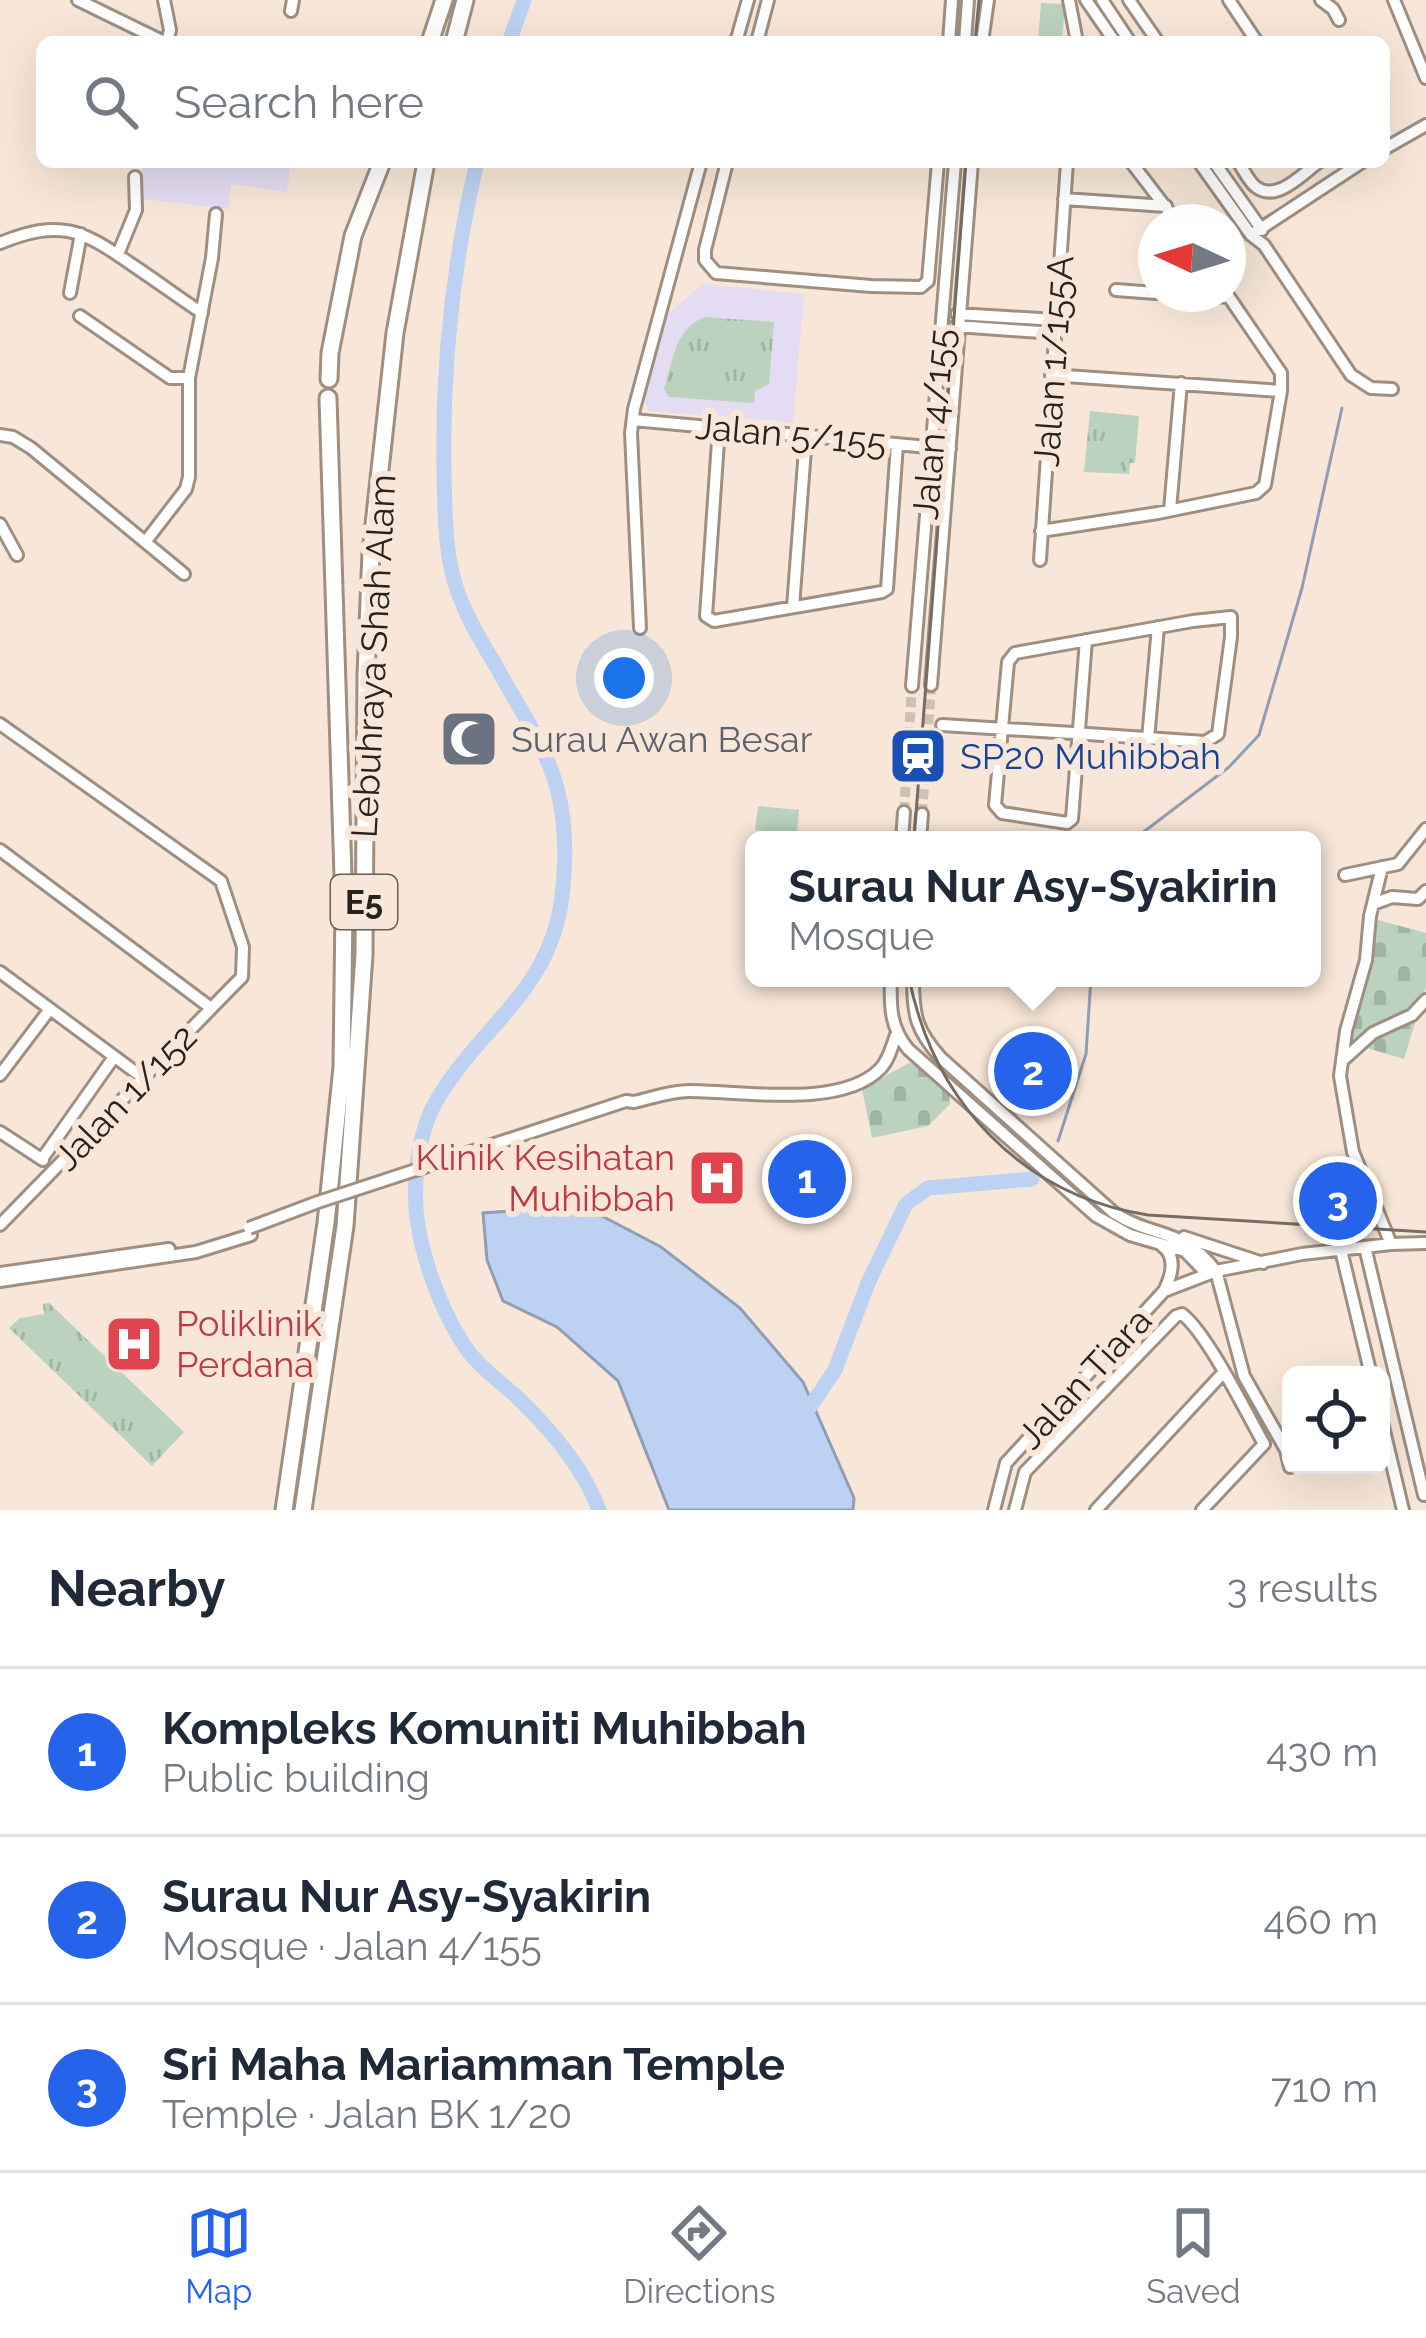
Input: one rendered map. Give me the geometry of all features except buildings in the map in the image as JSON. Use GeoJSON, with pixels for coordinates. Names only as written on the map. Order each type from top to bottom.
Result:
{"type":"FeatureCollection","features":[{"type":"Feature","properties":{"kind":"highway"},"geometry":{"type":"LineString","coordinates":[[432,36],[444,0]]}},
{"type":"Feature","properties":{"kind":"highway"},"geometry":{"type":"LineString","coordinates":[[456,36],[465,0]]}},
{"type":"Feature","properties":{"kind":"highway"},"geometry":{"type":"LineString","coordinates":[[329,379],[352,236],[380,168]]}},
{"type":"Feature","properties":{"kind":"highway","name":"Lebuhraya Shah Alam"},"geometry":{"type":"LineString","coordinates":[[303,1510],[345,1226],[364,955],[365,675],[371,552],[395,333],[425,168]]}},
{"type":"Feature","properties":{"kind":"highway","name":"Lebuhraya Shah Alam"},"geometry":{"type":"LineString","coordinates":[[284,1510],[326,1223],[342,1067],[344,908],[328,398]]}},
{"type":"Feature","properties":{"kind":"street"},"geometry":{"type":"LineString","coordinates":[[78,0],[102,5],[155,36]]}},
{"type":"Feature","properties":{"kind":"street"},"geometry":{"type":"LineString","coordinates":[[164,0],[168,36]]}},
{"type":"Feature","properties":{"kind":"street"},"geometry":{"type":"LineString","coordinates":[[738,36],[748,0]]}},
{"type":"Feature","properties":{"kind":"street"},"geometry":{"type":"LineString","coordinates":[[759,36],[768,0]]}},
{"type":"Feature","properties":{"kind":"street"},"geometry":{"type":"LineString","coordinates":[[949,36],[952,0]]}},
{"type":"Feature","properties":{"kind":"street"},"geometry":{"type":"LineString","coordinates":[[965,36],[968,0]]}},
{"type":"Feature","properties":{"kind":"street"},"geometry":{"type":"LineString","coordinates":[[983,36],[988,0]]}},
{"type":"Feature","properties":{"kind":"street"},"geometry":{"type":"LineString","coordinates":[[1069,0],[1076,36]]}},
{"type":"Feature","properties":{"kind":"street"},"geometry":{"type":"LineString","coordinates":[[1086,0],[1111,36]]}},
{"type":"Feature","properties":{"kind":"street"},"geometry":{"type":"LineString","coordinates":[[1102,0],[1126,36]]}},
{"type":"Feature","properties":{"kind":"street"},"geometry":{"type":"LineString","coordinates":[[1130,0],[1154,36]]}},
{"type":"Feature","properties":{"kind":"street"},"geometry":{"type":"LineString","coordinates":[[1229,0],[1254,36]]}},
{"type":"Feature","properties":{"kind":"street"},"geometry":{"type":"LineString","coordinates":[[1322,0],[1339,20]]}},
{"type":"Feature","properties":{"kind":"street"},"geometry":{"type":"LineString","coordinates":[[1394,0],[1426,78]]}},
{"type":"Feature","properties":{"kind":"street"},"geometry":{"type":"LineString","coordinates":[[1390,146],[1426,125]]}},
{"type":"Feature","properties":{"kind":"street"},"geometry":{"type":"LineString","coordinates":[[640,628],[631,434],[699,168]]}},
{"type":"Feature","properties":{"kind":"street"},"geometry":{"type":"LineString","coordinates":[[726,168],[705,250],[705,260],[716,272],[921,286],[928,281],[937,168]]}},
{"type":"Feature","properties":{"kind":"street","name":"Jalan 4/155"},"geometry":{"type":"LineString","coordinates":[[912,686],[954,168]]}},
{"type":"Feature","properties":{"kind":"street","name":"Jalan 4/155"},"geometry":{"type":"LineString","coordinates":[[931,685],[972,168]]}},
{"type":"Feature","properties":{"kind":"street","name":"Jalan 1/155A"},"geometry":{"type":"LineString","coordinates":[[1040,560],[1067,168]]}},
{"type":"Feature","properties":{"kind":"street"},"geometry":{"type":"LineString","coordinates":[[1136,168],[1164,204]]}},
{"type":"Feature","properties":{"kind":"street"},"geometry":{"type":"LineString","coordinates":[[1204,168],[1256,231]]}},
{"type":"Feature","properties":{"kind":"street"},"geometry":{"type":"LineString","coordinates":[[1218,168],[1356,381],[1370,388],[1392,389]]}},
{"type":"Feature","properties":{"kind":"street"},"geometry":{"type":"LineString","coordinates":[[1242,168],[1255,187],[1270,192],[1279,191],[1311,168]]}},
{"type":"Feature","properties":{"kind":"street"},"geometry":{"type":"LineString","coordinates":[[1256,231],[1341,168]]}},
{"type":"Feature","properties":{"kind":"street"},"geometry":{"type":"LineString","coordinates":[[118,254],[136,210],[135,176]]}},
{"type":"Feature","properties":{"kind":"street"},"geometry":{"type":"LineString","coordinates":[[1064,199],[1138,204]]}},
{"type":"Feature","properties":{"kind":"street"},"geometry":{"type":"LineString","coordinates":[[146,541],[186,489],[189,477],[189,378],[216,214]]}},
{"type":"Feature","properties":{"kind":"street"},"geometry":{"type":"LineString","coordinates":[[0,242],[39,230],[70,230],[98,240],[202,313]]}},
{"type":"Feature","properties":{"kind":"street"},"geometry":{"type":"LineString","coordinates":[[70,293],[81,234]]}},
{"type":"Feature","properties":{"kind":"street"},"geometry":{"type":"LineString","coordinates":[[1116,290],[1138,292]]}},
{"type":"Feature","properties":{"kind":"street"},"geometry":{"type":"LineString","coordinates":[[1041,531],[1262,490],[1268,478],[1282,378],[1239,312]]}},
{"type":"Feature","properties":{"kind":"street"},"geometry":{"type":"LineString","coordinates":[[80,316],[170,378],[189,378]]}},
{"type":"Feature","properties":{"kind":"street"},"geometry":{"type":"LineString","coordinates":[[941,319],[1055,326]]}},
{"type":"Feature","properties":{"kind":"street"},"geometry":{"type":"LineString","coordinates":[[1051,375],[1281,392]]}},
{"type":"Feature","properties":{"kind":"street"},"geometry":{"type":"LineString","coordinates":[[1170,510],[1181,383]]}},
{"type":"Feature","properties":{"kind":"street","name":"Jalan 5/155"},"geometry":{"type":"LineString","coordinates":[[633,419],[950,449]]}},
{"type":"Feature","properties":{"kind":"street"},"geometry":{"type":"LineString","coordinates":[[719,428],[706,616],[714,621],[887,589],[897,444]]}},
{"type":"Feature","properties":{"kind":"street"},"geometry":{"type":"LineString","coordinates":[[0,435],[31,448],[184,574]]}},
{"type":"Feature","properties":{"kind":"street"},"geometry":{"type":"LineString","coordinates":[[793,607],[806,436]]}},
{"type":"Feature","properties":{"kind":"street"},"geometry":{"type":"LineString","coordinates":[[0,524],[17,555]]}},
{"type":"Feature","properties":{"kind":"street"},"geometry":{"type":"LineString","coordinates":[[942,725],[1002,729],[1079,734],[1148,739],[1205,742],[1218,734],[1232,619],[1228,616],[1158,627],[1086,640],[1020,652],[1008,662],[1002,729],[995,805],[1001,813],[1070,822],[1079,734],[1086,640]]}},
{"type":"Feature","properties":{"kind":"street"},"geometry":{"type":"LineString","coordinates":[[1148,739],[1158,627]]}},
{"type":"Feature","properties":{"kind":"street","name":"Jalan 1/152"},"geometry":{"type":"LineString","coordinates":[[0,724],[221,881],[244,947],[242,977],[0,1226]]}},
{"type":"Feature","properties":{"kind":"street"},"geometry":{"type":"LineString","coordinates":[[903,831],[904,812]]}},
{"type":"Feature","properties":{"kind":"street"},"geometry":{"type":"LineString","coordinates":[[921,831],[922,814]]}},
{"type":"Feature","properties":{"kind":"street"},"geometry":{"type":"LineString","coordinates":[[1345,874],[1403,861],[1423,836]]}},
{"type":"Feature","properties":{"kind":"street"},"geometry":{"type":"LineString","coordinates":[[0,850],[211,1008]]}},
{"type":"Feature","properties":{"kind":"street"},"geometry":{"type":"LineString","coordinates":[[1382,867],[1340,1076],[1349,1137],[1391,1244]]}},
{"type":"Feature","properties":{"kind":"street"},"geometry":{"type":"LineString","coordinates":[[1373,904],[1392,897],[1418,898],[1426,891]]}},
{"type":"Feature","properties":{"kind":"street"},"geometry":{"type":"LineString","coordinates":[[0,972],[142,1077]]}},
{"type":"Feature","properties":{"kind":"street"},"geometry":{"type":"LineString","coordinates":[[891,987],[896,1035],[908,1049],[1096,1216],[1130,1234],[1185,1251],[1211,1273]]}},
{"type":"Feature","properties":{"kind":"street"},"geometry":{"type":"LineString","coordinates":[[914,987],[916,1024],[923,1038],[1114,1213],[1266,1264]]}},
{"type":"Feature","properties":{"kind":"street"},"geometry":{"type":"LineString","coordinates":[[1341,1064],[1373,1033],[1425,1004]]}},
{"type":"Feature","properties":{"kind":"street"},"geometry":{"type":"LineString","coordinates":[[0,1075],[50,1009]]}},
{"type":"Feature","properties":{"kind":"street"},"geometry":{"type":"LineString","coordinates":[[0,1277],[196,1252],[630,1104],[684,1091],[793,1094],[846,1088],[880,1069],[896,1035]]}},
{"type":"Feature","properties":{"kind":"street"},"geometry":{"type":"LineString","coordinates":[[42,1159],[115,1057]]}},
{"type":"Feature","properties":{"kind":"street"},"geometry":{"type":"LineString","coordinates":[[0,1132],[56,1168]]}},
{"type":"Feature","properties":{"kind":"street"},"geometry":{"type":"LineString","coordinates":[[1175,1235],[1196,1249],[1211,1273],[1244,1376],[1282,1443]]}},
{"type":"Feature","properties":{"kind":"street"},"geometry":{"type":"LineString","coordinates":[[1154,1242],[1168,1250],[1171,1262],[1172,1275],[1164,1291]]}},
{"type":"Feature","properties":{"kind":"street","name":"Jalan Tiara"},"geometry":{"type":"LineString","coordinates":[[994,1510],[1006,1463],[1164,1291],[1211,1273],[1302,1254],[1426,1243]]}},
{"type":"Feature","properties":{"kind":"street"},"geometry":{"type":"LineString","coordinates":[[1365,1247],[1425,1495],[1402,1505],[1390,1455]]}},
{"type":"Feature","properties":{"kind":"street"},"geometry":{"type":"LineString","coordinates":[[1341,1250],[1369,1366]]}},
{"type":"Feature","properties":{"kind":"street"},"geometry":{"type":"LineString","coordinates":[[1015,1510],[1025,1472],[1181,1314],[1223,1373],[1264,1444],[1202,1510]]}},
{"type":"Feature","properties":{"kind":"street"},"geometry":{"type":"LineString","coordinates":[[1096,1510],[1223,1373]]}},
{"type":"Feature","properties":{"kind":"shaded area"},"geometry":{"type":"Polygon","coordinates":[[[142,168],[290,168],[287,192],[231,184],[228,209],[144,199],[142,168]]]}},
{"type":"Feature","properties":{"kind":"shaded area"},"geometry":{"type":"Polygon","coordinates":[[[702,284],[804,294],[793,423],[649,411],[643,400],[666,316],[702,284]]]}},
{"type":"Feature","properties":{"kind":"green space"},"geometry":{"type":"Polygon","coordinates":[[[1041,3],[1065,4],[1062,36],[1038,36],[1041,3]]]}},
{"type":"Feature","properties":{"kind":"green space"},"geometry":{"type":"Polygon","coordinates":[[[705,317],[774,322],[769,384],[755,391],[754,403],[669,397],[664,389],[681,337],[705,317]]]}},
{"type":"Feature","properties":{"kind":"green space"},"geometry":{"type":"Polygon","coordinates":[[[1090,411],[1139,416],[1135,463],[1130,463],[1129,474],[1084,472],[1090,411]]]}},
{"type":"Feature","properties":{"kind":"green space"},"geometry":{"type":"Polygon","coordinates":[[[758,806],[799,810],[797,831],[755,830],[758,806]]]}},
{"type":"Feature","properties":{"kind":"green space"},"geometry":{"type":"Polygon","coordinates":[[[1378,920],[1426,933],[1426,987],[1404,1059],[1350,1043],[1378,920]]]}},
{"type":"Feature","properties":{"kind":"green space"},"geometry":{"type":"Polygon","coordinates":[[[916,1063],[949,1093],[950,1104],[928,1126],[872,1138],[862,1089],[916,1063]]]}},
{"type":"Feature","properties":{"kind":"green space"},"geometry":{"type":"Polygon","coordinates":[[[49,1303],[184,1432],[152,1466],[9,1328],[20,1318],[44,1314],[43,1304],[49,1303]]]}},
{"type":"Feature","properties":{"kind":"water"},"geometry":{"type":"Polygon","coordinates":[[[583,1206],[661,1247],[740,1308],[803,1382],[854,1498],[853,1510],[669,1510],[618,1381],[557,1327],[503,1301],[487,1260],[483,1213],[583,1206]]]}},
{"type":"Feature","properties":{"kind":"waterway"},"geometry":{"type":"LineString","coordinates":[[511,36],[524,0]]}},
{"type":"Feature","properties":{"kind":"waterway"},"geometry":{"type":"LineString","coordinates":[[476,168],[455,276],[447,352],[448,549],[466,611],[552,773],[562,814],[564,869],[555,930],[543,960],[432,1109],[419,1151],[416,1212],[430,1274],[459,1337],[479,1364],[555,1437],[599,1510]]}},
{"type":"Feature","properties":{"kind":"waterway"},"geometry":{"type":"LineString","coordinates":[[1145,831],[1229,767],[1259,735],[1302,588],[1342,408]]}},
{"type":"Feature","properties":{"kind":"waterway"},"geometry":{"type":"LineString","coordinates":[[1058,1141],[1086,1054],[1090,987]]}},
{"type":"Feature","properties":{"kind":"waterway"},"geometry":{"type":"LineString","coordinates":[[803,1417],[835,1370],[868,1283],[906,1204],[928,1188],[1032,1179]]}},
{"type":"Feature","properties":{"kind":"tunnel"},"geometry":{"type":"LineString","coordinates":[[922,814],[931,685]]}},
{"type":"Feature","properties":{"kind":"tunnel"},"geometry":{"type":"LineString","coordinates":[[904,812],[912,686]]}},
{"type":"Feature","properties":{"kind":"tram line"},"geometry":{"type":"LineString","coordinates":[[976,36],[979,0]]}},
{"type":"Feature","properties":{"kind":"tram line"},"geometry":{"type":"LineString","coordinates":[[915,831],[966,168]]}},
{"type":"Feature","properties":{"kind":"tram line"},"geometry":{"type":"LineString","coordinates":[[911,987],[939,1065],[962,1102],[990,1136],[1061,1187],[1102,1204],[1148,1215],[1426,1232]]}},
{"type":"Feature","properties":{"kind":"place","name":"Surau Awan Besar"},"geometry":{"type":"Point","coordinates":[469,739]}},
{"type":"Feature","properties":{"kind":"place","name":"SP20 Muhibbah"},"geometry":{"type":"Point","coordinates":[918,756]}},
{"type":"Feature","properties":{"kind":"place","name":"Surau Nur Asy-Syakirin"},"geometry":{"type":"Point","coordinates":[1033,1071]}},
{"type":"Feature","properties":{"kind":"place","name":"Klinik Kesihatan Muhibbah"},"geometry":{"type":"Point","coordinates":[717,1178]}},
{"type":"Feature","properties":{"kind":"place","name":"Kompleks Komuniti Muhibbah"},"geometry":{"type":"Point","coordinates":[807,1179]}},
{"type":"Feature","properties":{"kind":"place","name":"Sri Maha Mariamman Temple"},"geometry":{"type":"Point","coordinates":[1338,1201]}},
{"type":"Feature","properties":{"kind":"place","name":"Poliklinik Perdana"},"geometry":{"type":"Point","coordinates":[134,1344]}}]}
